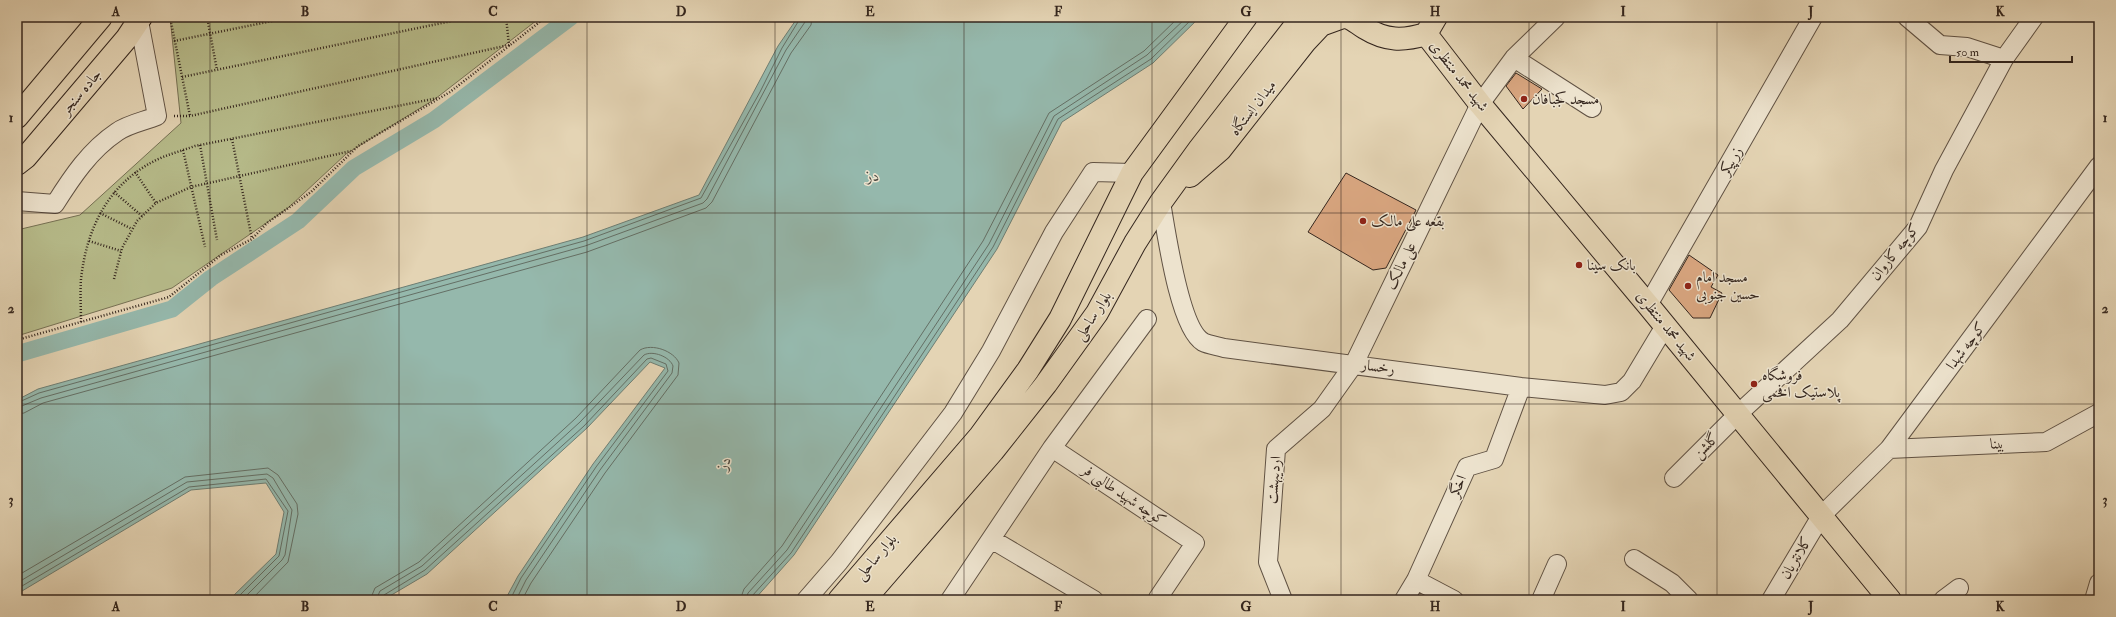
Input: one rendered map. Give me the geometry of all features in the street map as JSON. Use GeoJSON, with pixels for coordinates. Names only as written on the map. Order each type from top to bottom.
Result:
{"type":"FeatureCollection","features":[{"type":"Feature","properties":{"kind":"main road"},"geometry":{"type":"LineString","coordinates":[[17,117],[101,17],[108,33],[136,25]]}},
{"type":"Feature","properties":{"kind":"main road","name":"بلوار ساحلی"},"geometry":{"type":"LineString","coordinates":[[839,600],[980,436],[1028,370],[1060,319],[1132,173],[1246,17]]}},
{"type":"Feature","properties":{"kind":"main road","name":"میدان ایستگاه"},"geometry":{"type":"LineString","coordinates":[[1161,202],[1220,150],[1321,25],[1345,17],[1352,19],[1365,29],[1388,38],[1408,39],[1431,25]]}},
{"type":"Feature","properties":{"kind":"main road","name":"بلوار ساحلی"},"geometry":{"type":"LineString","coordinates":[[864,600],[993,451],[1046,384],[1097,313],[1135,243],[1161,202],[1200,148],[1297,21]]}},
{"type":"Feature","properties":{"kind":"main road","name":"جاده سنجر"},"geometry":{"type":"LineString","coordinates":[[17,164],[26,157],[136,25]]}},
{"type":"Feature","properties":{"kind":"main road","name":"شهید محمد منتظری"},"geometry":{"type":"LineString","coordinates":[[1431,25],[1480,104],[1648,305],[1890,600]]}},
{"type":"Feature","properties":{"kind":"main road"},"geometry":{"type":"LineString","coordinates":[[1070,299],[1074,310],[1080,314],[1085,316],[1097,313]]}},
{"type":"Feature","properties":{"kind":"street","name":"علی مالک"},"geometry":{"type":"LineString","coordinates":[[1354,364],[1480,104],[1514,58],[1556,17]]}},
{"type":"Feature","properties":{"kind":"street","name":"زرپیکر"},"geometry":{"type":"LineString","coordinates":[[1648,305],[1813,17]]}},
{"type":"Feature","properties":{"kind":"street"},"geometry":{"type":"LineString","coordinates":[[1907,17],[1940,45],[1967,47],[2004,59]]}},
{"type":"Feature","properties":{"kind":"street","name":"کوچه کاروان"},"geometry":{"type":"LineString","coordinates":[[1738,414],[1840,320],[1918,227],[1944,170],[2004,59],[2034,17]]}},
{"type":"Feature","properties":{"kind":"street"},"geometry":{"type":"LineString","coordinates":[[17,201],[55,204],[76,172],[94,151],[118,131],[157,116],[136,25]]}},
{"type":"Feature","properties":{"kind":"street"},"geometry":{"type":"LineString","coordinates":[[1514,58],[1592,108]]}},
{"type":"Feature","properties":{"kind":"street","name":"کوچه شهدا"},"geometry":{"type":"LineString","coordinates":[[1821,516],[1888,449],[2099,166]]}},
{"type":"Feature","properties":{"kind":"street"},"geometry":{"type":"LineString","coordinates":[[806,600],[839,562],[952,413],[991,350],[1054,232],[1093,172],[1132,173]]}},
{"type":"Feature","properties":{"kind":"street","name":"رخسار"},"geometry":{"type":"LineString","coordinates":[[1161,202],[1181,298],[1191,328],[1203,342],[1224,348],[1521,387],[1605,395],[1621,392],[1632,382],[1665,326]]}},
{"type":"Feature","properties":{"kind":"street"},"geometry":{"type":"LineString","coordinates":[[950,600],[1052,448],[1147,319]]}},
{"type":"Feature","properties":{"kind":"street","name":"اردیبهشت"},"geometry":{"type":"LineString","coordinates":[[1283,600],[1268,562],[1276,449],[1322,409],[1354,364]]}},
{"type":"Feature","properties":{"kind":"street","name":"اخگر"},"geometry":{"type":"LineString","coordinates":[[1404,600],[1416,580],[1467,466],[1494,459],[1521,387]]}},
{"type":"Feature","properties":{"kind":"street","name":"بینا"},"geometry":{"type":"LineString","coordinates":[[1888,449],[2046,442],[2099,413]]}},
{"type":"Feature","properties":{"kind":"street","name":"گلشن"},"geometry":{"type":"LineString","coordinates":[[1674,478],[1738,414]]}},
{"type":"Feature","properties":{"kind":"street","name":"کوچه شهید طالبی فر"},"geometry":{"type":"LineString","coordinates":[[1052,448],[1196,543],[1158,598]]}},
{"type":"Feature","properties":{"kind":"street","name":"کلانتریان"},"geometry":{"type":"LineString","coordinates":[[1771,600],[1821,516]]}},
{"type":"Feature","properties":{"kind":"street"},"geometry":{"type":"LineString","coordinates":[[991,539],[1094,600]]}},
{"type":"Feature","properties":{"kind":"street"},"geometry":{"type":"LineString","coordinates":[[1634,559],[1672,582],[1689,600]]}},
{"type":"Feature","properties":{"kind":"street"},"geometry":{"type":"LineString","coordinates":[[1541,600],[1557,564]]}},
{"type":"Feature","properties":{"kind":"street"},"geometry":{"type":"LineString","coordinates":[[1416,580],[1454,600]]}},
{"type":"Feature","properties":{"kind":"street"},"geometry":{"type":"LineString","coordinates":[[2094,600],[2099,583]]}},
{"type":"Feature","properties":{"kind":"street"},"geometry":{"type":"LineString","coordinates":[[1943,600],[1959,588]]}},
{"type":"Feature","properties":{"kind":"path"},"geometry":{"type":"LineString","coordinates":[[170,17],[190,116]]}},
{"type":"Feature","properties":{"kind":"path"},"geometry":{"type":"LineString","coordinates":[[207,17],[217,70]]}},
{"type":"Feature","properties":{"kind":"path"},"geometry":{"type":"LineString","coordinates":[[174,41],[292,17]]}},
{"type":"Feature","properties":{"kind":"path"},"geometry":{"type":"LineString","coordinates":[[182,78],[471,17]]}},
{"type":"Feature","properties":{"kind":"path"},"geometry":{"type":"LineString","coordinates":[[506,17],[509,45]]}},
{"type":"Feature","properties":{"kind":"path"},"geometry":{"type":"LineString","coordinates":[[17,340],[169,297],[222,255],[252,239],[267,223],[311,192],[352,151],[450,92],[546,17]]}},
{"type":"Feature","properties":{"kind":"path"},"geometry":{"type":"LineString","coordinates":[[157,116],[190,116],[509,45]]}},
{"type":"Feature","properties":{"kind":"path"},"geometry":{"type":"LineString","coordinates":[[81,322],[81,280],[89,241],[100,213],[114,192],[135,172],[162,157],[200,145],[441,98]]}},
{"type":"Feature","properties":{"kind":"path"},"geometry":{"type":"LineString","coordinates":[[232,139],[252,239]]}},
{"type":"Feature","properties":{"kind":"path"},"geometry":{"type":"LineString","coordinates":[[200,145],[217,240]]}},
{"type":"Feature","properties":{"kind":"path"},"geometry":{"type":"LineString","coordinates":[[183,150],[205,247]]}},
{"type":"Feature","properties":{"kind":"path"},"geometry":{"type":"LineString","coordinates":[[114,279],[121,250],[132,229],[142,216],[156,203],[191,187],[352,151]]}},
{"type":"Feature","properties":{"kind":"path"},"geometry":{"type":"LineString","coordinates":[[135,172],[156,203]]}},
{"type":"Feature","properties":{"kind":"path"},"geometry":{"type":"LineString","coordinates":[[114,192],[142,216]]}},
{"type":"Feature","properties":{"kind":"path"},"geometry":{"type":"LineString","coordinates":[[100,213],[132,229]]}},
{"type":"Feature","properties":{"kind":"path"},"geometry":{"type":"LineString","coordinates":[[89,241],[121,250]]}},
{"type":"Feature","properties":{"kind":"green space"},"geometry":{"type":"Polygon","coordinates":[[[170,17],[541,17],[435,99],[346,154],[288,208],[172,288],[17,336],[17,230],[80,215],[181,123],[170,17]]]}},
{"type":"Feature","properties":{"kind":"water","name":"دز"},"geometry":{"type":"Polygon","coordinates":[[[798,17],[1200,17],[1153,63],[1062,122],[997,249],[794,555],[754,600],[505,600],[518,576],[593,464],[665,368],[650,362],[587,428],[427,574],[383,600],[229,600],[276,554],[284,512],[266,483],[191,490],[17,594],[17,400],[38,389],[583,237],[699,195],[778,46],[798,17]]]}},
{"type":"Feature","properties":{"kind":"building","name":"مسجد کجبافان"},"geometry":{"type":"Polygon","coordinates":[[[1516,73],[1542,89],[1523,109],[1506,86],[1516,73]]]}},
{"type":"Feature","properties":{"kind":"building","name":"بقعه علی مالک"},"geometry":{"type":"Polygon","coordinates":[[[1346,173],[1416,210],[1386,268],[1373,270],[1308,232],[1346,173]]]}},
{"type":"Feature","properties":{"kind":"building","name":"مسجد امام حسین جنوبی"},"geometry":{"type":"Polygon","coordinates":[[[1689,255],[1718,275],[1711,287],[1722,293],[1710,318],[1693,318],[1669,290],[1689,255]]]}},
{"type":"Feature","properties":{"kind":"waterway"},"geometry":{"type":"LineString","coordinates":[[17,354],[172,309],[211,278],[298,221],[354,168],[434,120],[571,17]]}},
{"type":"Feature","properties":{"kind":"place","name":"مسجد کجبافان"},"geometry":{"type":"Point","coordinates":[1524,99]}},
{"type":"Feature","properties":{"kind":"place","name":"بقعه علی مالک"},"geometry":{"type":"Point","coordinates":[1363,221]}},
{"type":"Feature","properties":{"kind":"place","name":"بانک سینا"},"geometry":{"type":"Point","coordinates":[1579,265]}},
{"type":"Feature","properties":{"kind":"place","name":"مسجد امام حسین جنوبی"},"geometry":{"type":"Point","coordinates":[1688,286]}},
{"type":"Feature","properties":{"kind":"place","name":"فروشگاه پلاستیک افخمی"},"geometry":{"type":"Point","coordinates":[1754,384]}}]}
